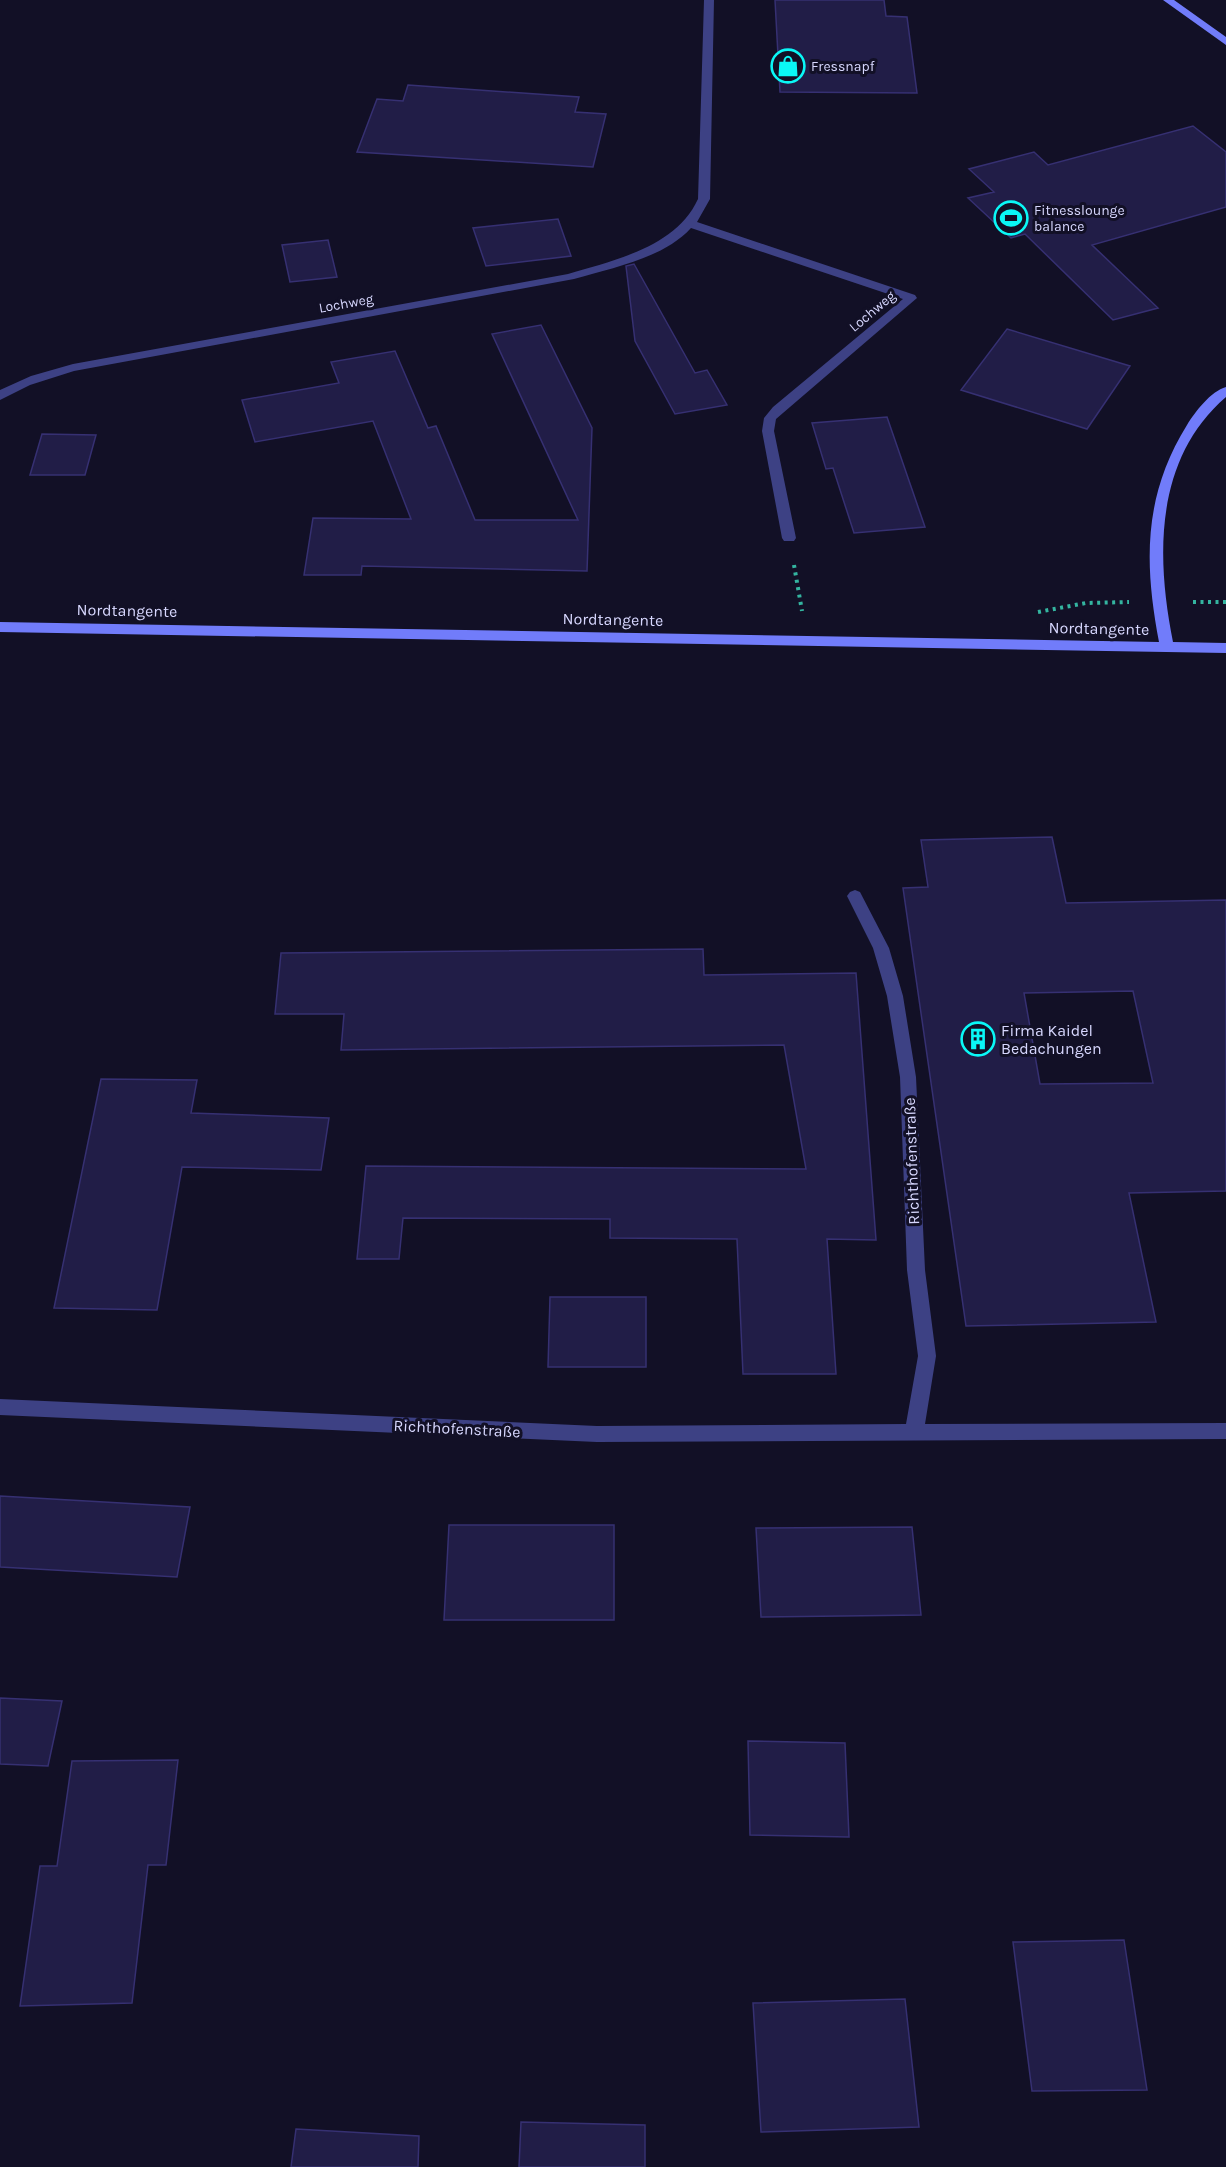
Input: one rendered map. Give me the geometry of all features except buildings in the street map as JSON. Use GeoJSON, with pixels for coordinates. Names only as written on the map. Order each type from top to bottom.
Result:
{"type":"FeatureCollection","features":[{"type":"Feature","properties":{"kind":"main road"},"geometry":{"type":"LineString","coordinates":[[1168,0],[1226,42]]}},
{"type":"Feature","properties":{"kind":"main road"},"geometry":{"type":"LineString","coordinates":[[1167,647],[1154,569],[1155,533],[1161,497],[1176,455],[1200,414],[1226,391]]}},
{"type":"Feature","properties":{"kind":"main road","name":"Nordtangente"},"geometry":{"type":"LineString","coordinates":[[0,627],[1226,648]]}},
{"type":"Feature","properties":{"kind":"street"},"geometry":{"type":"LineString","coordinates":[[692,224],[701,212],[704,199],[709,0]]}},
{"type":"Feature","properties":{"kind":"street","name":"Lochweg"},"geometry":{"type":"LineString","coordinates":[[0,396],[8,390],[38,378],[73,368],[570,277],[624,261],[660,244],[692,224],[911,298],[770,418],[768,431],[789,538]]}},
{"type":"Feature","properties":{"kind":"street","name":"Richthofenstraße"},"geometry":{"type":"LineString","coordinates":[[855,896],[881,948],[895,996],[908,1077],[916,1270],[927,1356],[914,1433]]}},
{"type":"Feature","properties":{"kind":"street","name":"Richthofenstraße"},"geometry":{"type":"LineString","coordinates":[[0,1407],[597,1434],[1226,1431]]}},
{"type":"Feature","properties":{"kind":"path"},"geometry":{"type":"LineString","coordinates":[[789,538],[802,611]]}},
{"type":"Feature","properties":{"kind":"place","name":"Fressnapf"},"geometry":{"type":"Point","coordinates":[788,66]}},
{"type":"Feature","properties":{"kind":"place","name":"Fitnesslounge balance"},"geometry":{"type":"Point","coordinates":[1011,218]}},
{"type":"Feature","properties":{"kind":"place","name":"Firma Kaidel Bedachungen"},"geometry":{"type":"Point","coordinates":[978,1039]}}]}
